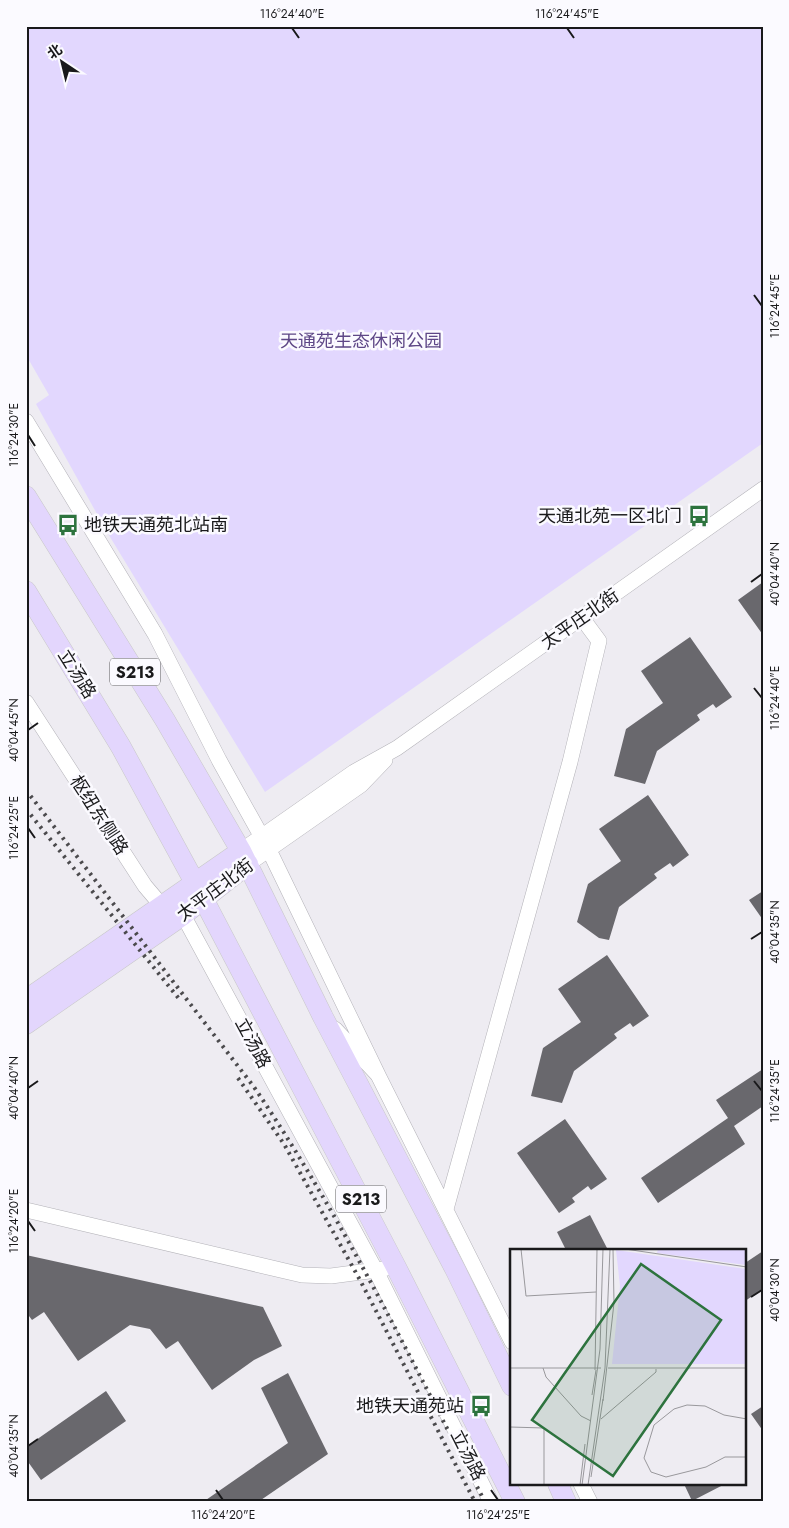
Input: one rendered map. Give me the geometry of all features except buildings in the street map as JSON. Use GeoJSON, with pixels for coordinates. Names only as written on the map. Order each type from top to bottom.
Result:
{"type":"FeatureCollection","features":[{"type":"Feature","properties":{"kind":"main road","name":"S213"},"geometry":{"type":"LineString","coordinates":[[26,496],[165,720],[244,858],[323,1017],[456,1271],[510,1382]]}},
{"type":"Feature","properties":{"kind":"main road","name":"立汤路"},"geometry":{"type":"LineString","coordinates":[[26,591],[117,739],[199,891],[396,1267],[515,1502]]}},
{"type":"Feature","properties":{"kind":"main road","name":"太平庄北街"},"geometry":{"type":"LineString","coordinates":[[26,1000],[162,906],[199,891],[244,858]]}},
{"type":"Feature","properties":{"kind":"main road","name":"太平庄北街"},"geometry":{"type":"LineString","coordinates":[[26,1024],[183,915],[199,891]]}},
{"type":"Feature","properties":{"kind":"main road"},"geometry":{"type":"LineString","coordinates":[[559,1486],[566,1502]]}},
{"type":"Feature","properties":{"kind":"street"},"geometry":{"type":"LineString","coordinates":[[26,421],[155,634],[218,760],[266,843],[378,1075]]}},
{"type":"Feature","properties":{"kind":"street","name":"太平庄北街"},"geometry":{"type":"LineString","coordinates":[[244,858],[361,785],[396,748],[763,489]]}},
{"type":"Feature","properties":{"kind":"street"},"geometry":{"type":"LineString","coordinates":[[446,1209],[570,762],[599,641],[582,618]]}},
{"type":"Feature","properties":{"kind":"street","name":"枢纽东侧路"},"geometry":{"type":"LineString","coordinates":[[26,702],[128,862],[162,906],[183,915]]}},
{"type":"Feature","properties":{"kind":"street","name":"立汤路"},"geometry":{"type":"LineString","coordinates":[[183,915],[376,1271],[492,1502]]}},
{"type":"Feature","properties":{"kind":"street","name":"S213"},"geometry":{"type":"LineString","coordinates":[[323,1017],[378,1075],[510,1338]]}},
{"type":"Feature","properties":{"kind":"street"},"geometry":{"type":"LineString","coordinates":[[26,1210],[302,1275],[331,1276],[396,1267]]}},
{"type":"Feature","properties":{"kind":"street"},"geometry":{"type":"LineString","coordinates":[[582,1486],[590,1502]]}},
{"type":"Feature","properties":{"kind":"green space","name":"天通苑生态休闲公园"},"geometry":{"type":"Polygon","coordinates":[[[26,26],[763,26],[763,443],[265,792],[107,532],[36,404],[49,395],[26,355],[26,26]]]}},
{"type":"Feature","properties":{"kind":"railway"},"geometry":{"type":"LineString","coordinates":[[26,790],[254,1087],[317,1187],[376,1291],[485,1502]]}},
{"type":"Feature","properties":{"kind":"railway"},"geometry":{"type":"LineString","coordinates":[[26,809],[180,1000]]}},
{"type":"Feature","properties":{"kind":"railway"},"geometry":{"type":"LineString","coordinates":[[238,1078],[284,1144],[360,1280],[475,1502]]}},
{"type":"Feature","properties":{"kind":"place","name":"天通北苑一区北门"},"geometry":{"type":"Point","coordinates":[699,516]}},
{"type":"Feature","properties":{"kind":"place","name":"地铁天通苑北站南"},"geometry":{"type":"Point","coordinates":[68,525]}},
{"type":"Feature","properties":{"kind":"place","name":"地铁天通苑站"},"geometry":{"type":"Point","coordinates":[481,1406]}}]}
